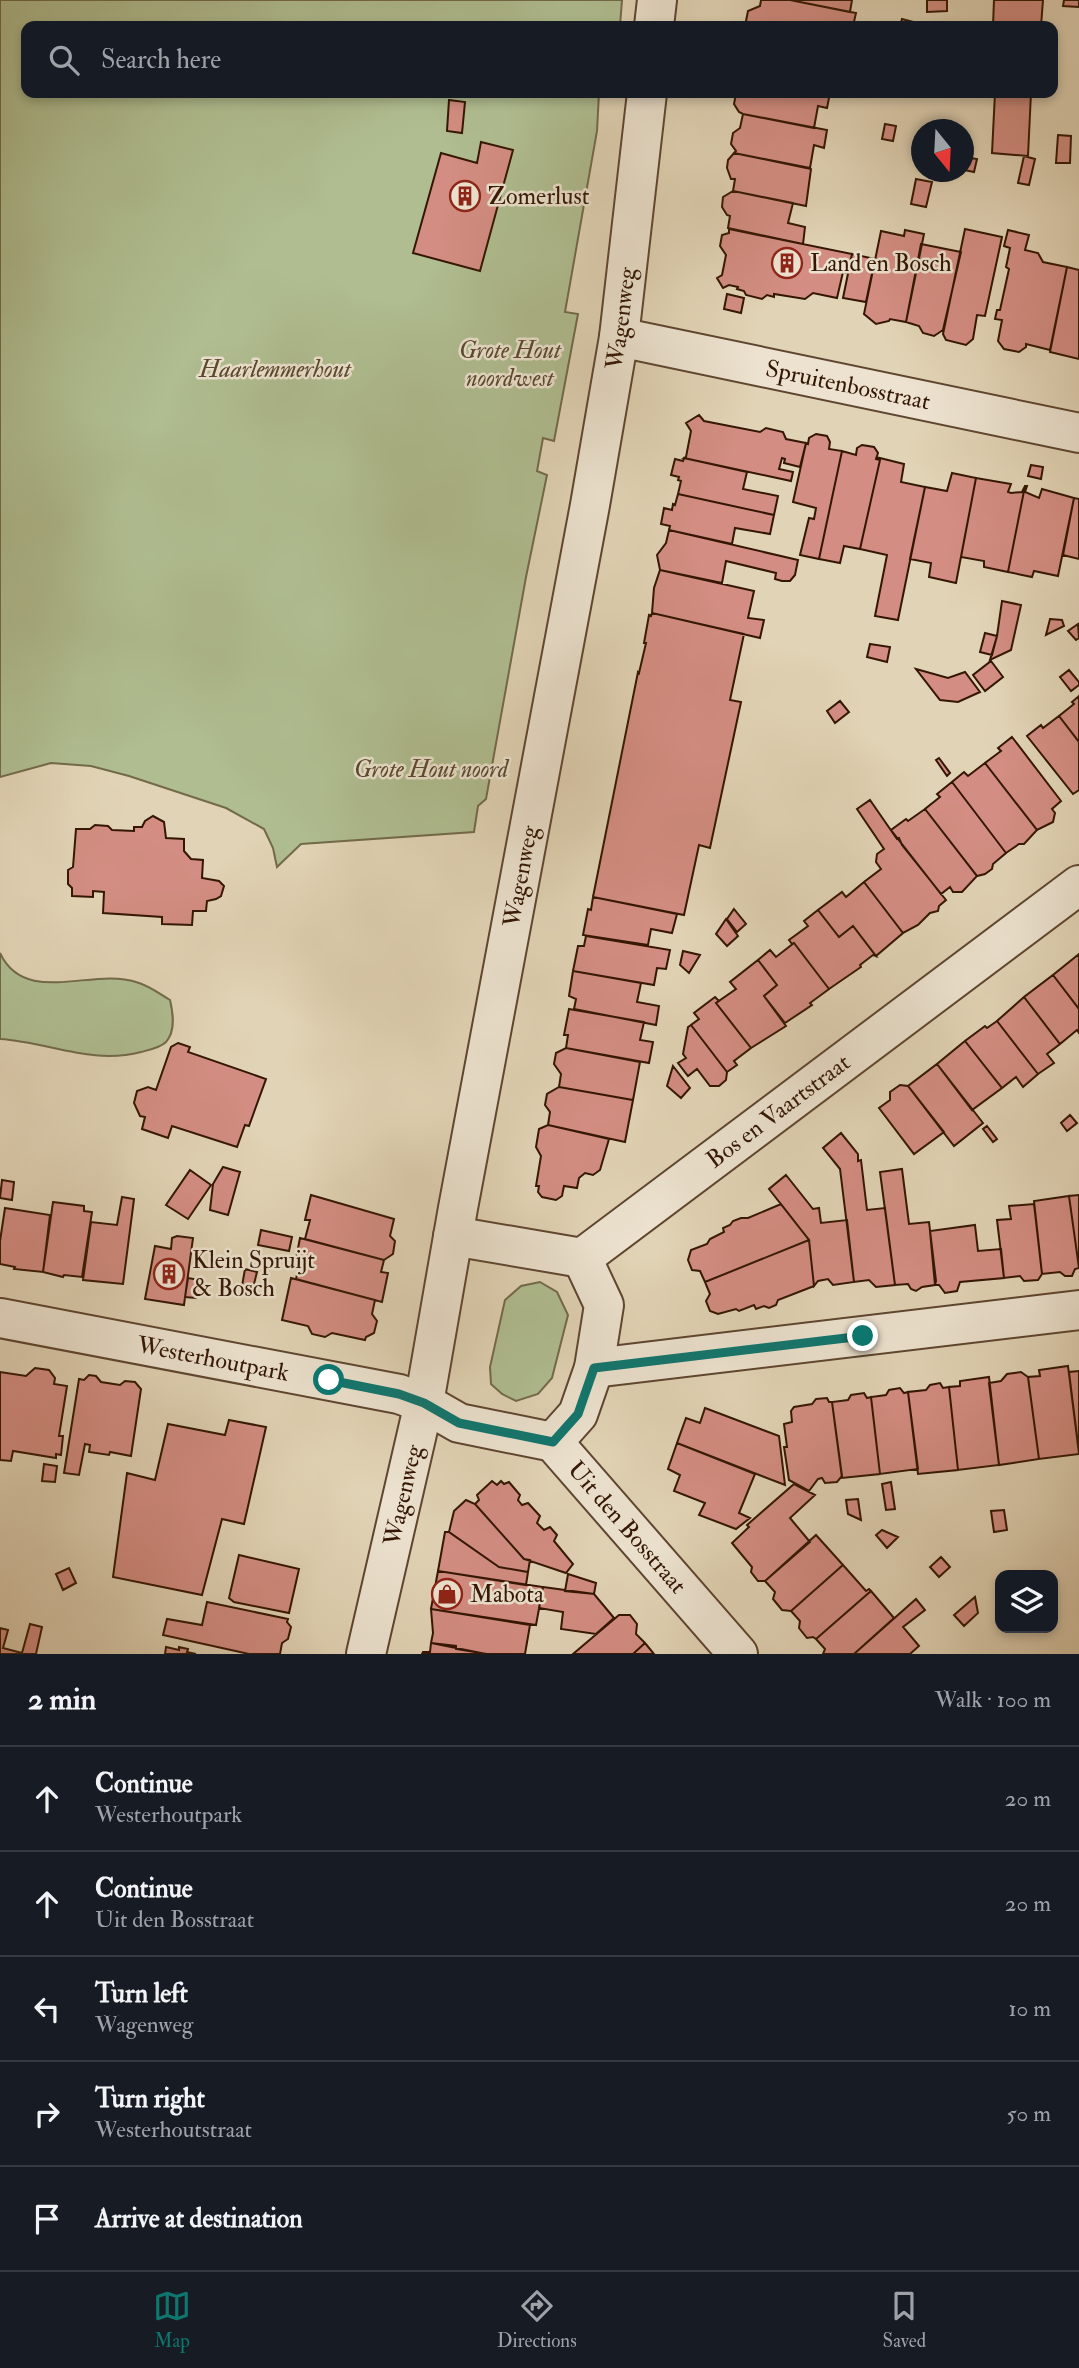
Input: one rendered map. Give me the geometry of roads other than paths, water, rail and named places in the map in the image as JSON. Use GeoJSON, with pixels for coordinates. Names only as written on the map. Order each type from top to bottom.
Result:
{"type":"FeatureCollection","features":[{"type":"Feature","properties":{"kind":"street"},"geometry":{"type":"LineString","coordinates":[[655,21],[657,0]]}},
{"type":"Feature","properties":{"kind":"street","name":"Wagenweg"},"geometry":{"type":"LineString","coordinates":[[366,1654],[424,1403],[587,519],[619,337],[646,98]]}},
{"type":"Feature","properties":{"kind":"street","name":"Spruitenbosstraat"},"geometry":{"type":"LineString","coordinates":[[619,337],[1079,433]]}},
{"type":"Feature","properties":{"kind":"street","name":"Bos en Vaartstraat"},"geometry":{"type":"LineString","coordinates":[[582,1258],[1079,885]]}},
{"type":"Feature","properties":{"kind":"street"},"geometry":{"type":"LineString","coordinates":[[453,1236],[582,1258],[604,1305],[594,1368],[578,1414],[553,1442]]}},
{"type":"Feature","properties":{"kind":"street"},"geometry":{"type":"LineString","coordinates":[[594,1368],[1079,1310]]}},
{"type":"Feature","properties":{"kind":"street","name":"Westerhoutpark"},"geometry":{"type":"LineString","coordinates":[[0,1318],[384,1390],[424,1403]]}},
{"type":"Feature","properties":{"kind":"street","name":"Uit den Bosstraat"},"geometry":{"type":"LineString","coordinates":[[424,1403],[459,1423],[553,1442],[738,1654]]}},
{"type":"Feature","properties":{"kind":"place","name":"Zomerlust"},"geometry":{"type":"Point","coordinates":[465,196]}},
{"type":"Feature","properties":{"kind":"place","name":"Land en Bosch"},"geometry":{"type":"Point","coordinates":[787,263]}},
{"type":"Feature","properties":{"kind":"place","name":"Klein Spruijt & Bosch"},"geometry":{"type":"Point","coordinates":[169,1274]}},
{"type":"Feature","properties":{"kind":"place","name":"Mabota"},"geometry":{"type":"Point","coordinates":[447,1594]}},
{"type":"Feature","properties":{"kind":"park label","name":"Grote Hout noordwest"},"geometry":{"type":"Point","coordinates":[510,364]}},
{"type":"Feature","properties":{"kind":"park label","name":"Haarlemmerhout"},"geometry":{"type":"Point","coordinates":[275,369]}},
{"type":"Feature","properties":{"kind":"park label","name":"Grote Hout noord"},"geometry":{"type":"Point","coordinates":[431,769]}}]}
